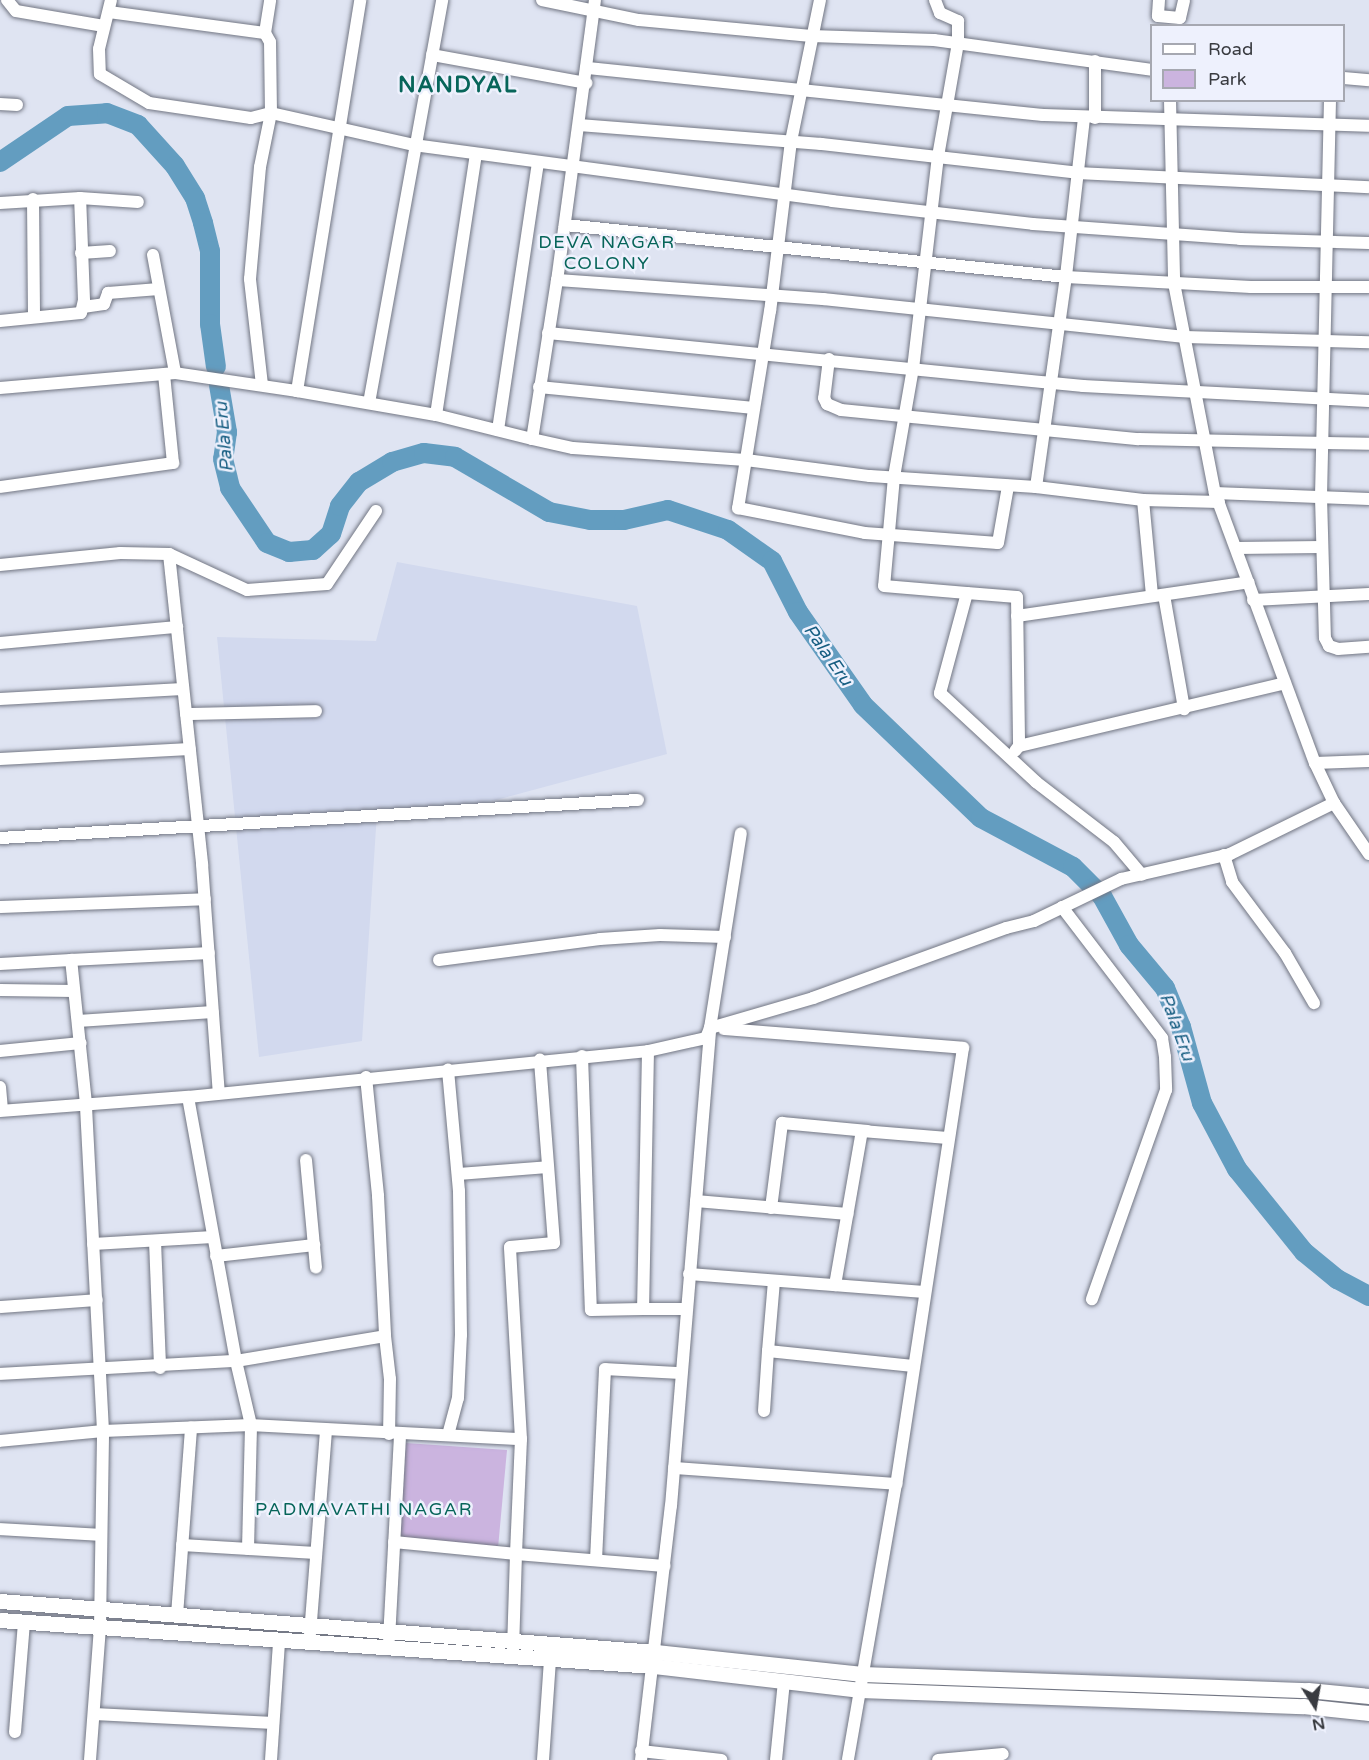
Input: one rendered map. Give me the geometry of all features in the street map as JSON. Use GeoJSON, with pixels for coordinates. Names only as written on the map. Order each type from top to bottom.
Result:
{"type":"FeatureCollection","features":[{"type":"Feature","properties":{"kind":"street"},"geometry":{"type":"LineString","coordinates":[[7,0],[16,11],[104,26]]}},
{"type":"Feature","properties":{"kind":"street"},"geometry":{"type":"LineString","coordinates":[[262,385],[250,279],[260,168],[271,113],[270,42],[265,33],[270,0]]}},
{"type":"Feature","properties":{"kind":"street"},"geometry":{"type":"LineString","coordinates":[[297,391],[360,0]]}},
{"type":"Feature","properties":{"kind":"street"},"geometry":{"type":"LineString","coordinates":[[369,403],[442,0]]}},
{"type":"Feature","properties":{"kind":"street"},"geometry":{"type":"LineString","coordinates":[[542,0],[594,5],[639,20],[811,36],[958,43],[1150,70]]}},
{"type":"Feature","properties":{"kind":"street"},"geometry":{"type":"LineString","coordinates":[[820,0],[791,141],[763,354],[738,508],[865,533],[998,543],[1008,486]]}},
{"type":"Feature","properties":{"kind":"street"},"geometry":{"type":"LineString","coordinates":[[935,0],[940,13],[958,21],[958,43],[938,156],[924,260],[914,368],[894,477],[884,586],[1017,597],[1019,746]]}},
{"type":"Feature","properties":{"kind":"street"},"geometry":{"type":"LineString","coordinates":[[1159,0],[1158,16],[1172,21],[1180,18],[1184,0]]}},
{"type":"Feature","properties":{"kind":"street"},"geometry":{"type":"LineString","coordinates":[[532,439],[586,83],[594,5]]}},
{"type":"Feature","properties":{"kind":"street"},"geometry":{"type":"LineString","coordinates":[[265,33],[110,6],[98,62],[100,74],[150,103],[251,118],[271,113],[338,131],[414,146],[785,195],[1072,226],[1326,243],[1369,243]]}},
{"type":"Feature","properties":{"kind":"street"},"geometry":{"type":"LineString","coordinates":[[432,56],[586,83]]}},
{"type":"Feature","properties":{"kind":"street"},"geometry":{"type":"LineString","coordinates":[[1036,487],[1050,383],[1061,325],[1078,173],[1089,118],[1095,61]]}},
{"type":"Feature","properties":{"kind":"street"},"geometry":{"type":"LineString","coordinates":[[588,68],[800,91],[1089,118],[1369,126]]}},
{"type":"Feature","properties":{"kind":"street"},"geometry":{"type":"LineString","coordinates":[[1345,78],[1369,80]]}},
{"type":"Feature","properties":{"kind":"street"},"geometry":{"type":"LineString","coordinates":[[1170,102],[1174,283],[1217,497],[1249,582],[1253,600],[1316,763],[1334,803],[1369,854]]}},
{"type":"Feature","properties":{"kind":"street"},"geometry":{"type":"LineString","coordinates":[[1330,102],[1326,184],[1321,496],[1322,598],[1329,646],[1369,647]]}},
{"type":"Feature","properties":{"kind":"street"},"geometry":{"type":"LineString","coordinates":[[0,104],[17,105]]}},
{"type":"Feature","properties":{"kind":"street"},"geometry":{"type":"LineString","coordinates":[[579,125],[791,141],[1078,173],[1369,187]]}},
{"type":"Feature","properties":{"kind":"street"},"geometry":{"type":"LineString","coordinates":[[436,415],[476,153]]}},
{"type":"Feature","properties":{"kind":"street"},"geometry":{"type":"LineString","coordinates":[[498,430],[538,162]]}},
{"type":"Feature","properties":{"kind":"street"},"geometry":{"type":"LineString","coordinates":[[0,321],[81,313],[83,307],[80,198]]}},
{"type":"Feature","properties":{"kind":"street"},"geometry":{"type":"LineString","coordinates":[[0,203],[33,199],[80,198],[138,202]]}},
{"type":"Feature","properties":{"kind":"street"},"geometry":{"type":"LineString","coordinates":[[33,199],[34,317]]}},
{"type":"Feature","properties":{"kind":"street"},"geometry":{"type":"LineString","coordinates":[[565,225],[924,260],[1066,277],[1174,283],[1369,287]]}},
{"type":"Feature","properties":{"kind":"street"},"geometry":{"type":"LineString","coordinates":[[81,253],[110,251]]}},
{"type":"Feature","properties":{"kind":"street"},"geometry":{"type":"LineString","coordinates":[[0,487],[173,463],[170,374],[153,255]]}},
{"type":"Feature","properties":{"kind":"street"},"geometry":{"type":"LineString","coordinates":[[557,280],[921,309],[1185,337],[1369,342]]}},
{"type":"Feature","properties":{"kind":"street"},"geometry":{"type":"LineString","coordinates":[[83,307],[104,304],[108,293],[159,289]]}},
{"type":"Feature","properties":{"kind":"street"},"geometry":{"type":"LineString","coordinates":[[548,333],[829,359],[1050,383],[1197,394],[1369,401]]}},
{"type":"Feature","properties":{"kind":"street"},"geometry":{"type":"LineString","coordinates":[[829,359],[827,404],[841,410],[1043,432],[1205,442],[1369,444]]}},
{"type":"Feature","properties":{"kind":"street"},"geometry":{"type":"LineString","coordinates":[[0,388],[170,374],[262,385],[436,415],[573,448],[746,460],[782,467],[1036,487],[1143,500],[1321,496],[1369,499]]}},
{"type":"Feature","properties":{"kind":"street"},"geometry":{"type":"LineString","coordinates":[[539,387],[754,408]]}},
{"type":"Feature","properties":{"kind":"street"},"geometry":{"type":"LineString","coordinates":[[1143,500],[1158,596],[1184,709]]}},
{"type":"Feature","properties":{"kind":"street"},"geometry":{"type":"LineString","coordinates":[[0,566],[120,553],[169,554],[247,590],[327,584],[376,511]]}},
{"type":"Feature","properties":{"kind":"street"},"geometry":{"type":"LineString","coordinates":[[1236,548],[1321,547]]}},
{"type":"Feature","properties":{"kind":"street"},"geometry":{"type":"LineString","coordinates":[[169,554],[205,899],[219,1094]]}},
{"type":"Feature","properties":{"kind":"street"},"geometry":{"type":"LineString","coordinates":[[1017,616],[1249,582]]}},
{"type":"Feature","properties":{"kind":"street"},"geometry":{"type":"LineString","coordinates":[[967,593],[940,693],[1009,758],[1114,842],[1142,875]]}},
{"type":"Feature","properties":{"kind":"street"},"geometry":{"type":"LineString","coordinates":[[1253,600],[1369,594]]}},
{"type":"Feature","properties":{"kind":"street"},"geometry":{"type":"LineString","coordinates":[[0,643],[177,627]]}},
{"type":"Feature","properties":{"kind":"street"},"geometry":{"type":"LineString","coordinates":[[1009,758],[1019,746],[1184,709],[1285,683]]}},
{"type":"Feature","properties":{"kind":"street"},"geometry":{"type":"LineString","coordinates":[[0,699],[183,689]]}},
{"type":"Feature","properties":{"kind":"street"},"geometry":{"type":"LineString","coordinates":[[186,714],[316,711]]}},
{"type":"Feature","properties":{"kind":"street"},"geometry":{"type":"LineString","coordinates":[[0,759],[190,749]]}},
{"type":"Feature","properties":{"kind":"street"},"geometry":{"type":"LineString","coordinates":[[1316,763],[1369,761]]}},
{"type":"Feature","properties":{"kind":"street"},"geometry":{"type":"LineString","coordinates":[[0,838],[638,800]]}},
{"type":"Feature","properties":{"kind":"street"},"geometry":{"type":"LineString","coordinates":[[710,1028],[813,998],[1006,928],[1034,921],[1103,887],[1224,855],[1334,803]]}},
{"type":"Feature","properties":{"kind":"street"},"geometry":{"type":"LineString","coordinates":[[721,1760],[641,1756],[665,1566],[710,1028],[741,833]]}},
{"type":"Feature","properties":{"kind":"street"},"geometry":{"type":"LineString","coordinates":[[1224,855],[1232,882],[1285,954],[1314,1003]]}},
{"type":"Feature","properties":{"kind":"street"},"geometry":{"type":"LineString","coordinates":[[0,907],[205,899]]}},
{"type":"Feature","properties":{"kind":"street"},"geometry":{"type":"LineString","coordinates":[[1062,907],[1162,1038],[1165,1057],[1166,1090],[1092,1299]]}},
{"type":"Feature","properties":{"kind":"street"},"geometry":{"type":"LineString","coordinates":[[439,960],[600,939],[660,934],[725,937]]}},
{"type":"Feature","properties":{"kind":"street"},"geometry":{"type":"LineString","coordinates":[[0,964],[209,953]]}},
{"type":"Feature","properties":{"kind":"street"},"geometry":{"type":"LineString","coordinates":[[71,960],[86,1104],[103,1431],[100,1627],[90,1760]]}},
{"type":"Feature","properties":{"kind":"street"},"geometry":{"type":"LineString","coordinates":[[0,990],[74,991]]}},
{"type":"Feature","properties":{"kind":"street"},"geometry":{"type":"LineString","coordinates":[[78,1021],[213,1012]]}},
{"type":"Feature","properties":{"kind":"street"},"geometry":{"type":"LineString","coordinates":[[0,1087],[1,1111],[188,1097],[366,1077],[648,1051],[706,1038],[710,1028]]}},
{"type":"Feature","properties":{"kind":"street"},"geometry":{"type":"LineString","coordinates":[[710,1028],[963,1048],[896,1484],[848,1760]]}},
{"type":"Feature","properties":{"kind":"street"},"geometry":{"type":"LineString","coordinates":[[0,1051],[81,1043]]}},
{"type":"Feature","properties":{"kind":"street"},"geometry":{"type":"LineString","coordinates":[[643,1309],[648,1051]]}},
{"type":"Feature","properties":{"kind":"street"},"geometry":{"type":"LineString","coordinates":[[582,1056],[591,1310],[685,1309]]}},
{"type":"Feature","properties":{"kind":"street"},"geometry":{"type":"LineString","coordinates":[[513,1649],[521,1439],[510,1247],[554,1243],[540,1060]]}},
{"type":"Feature","properties":{"kind":"street"},"geometry":{"type":"LineString","coordinates":[[448,1069],[458,1174],[461,1335],[458,1398],[448,1435]]}},
{"type":"Feature","properties":{"kind":"street"},"geometry":{"type":"LineString","coordinates":[[366,1077],[378,1196],[385,1336],[394,1434],[394,1542],[388,1649]]}},
{"type":"Feature","properties":{"kind":"street"},"geometry":{"type":"LineString","coordinates":[[188,1097],[216,1256],[251,1425],[248,1549]]}},
{"type":"Feature","properties":{"kind":"street"},"geometry":{"type":"LineString","coordinates":[[771,1208],[782,1123],[948,1138]]}},
{"type":"Feature","properties":{"kind":"street"},"geometry":{"type":"LineString","coordinates":[[835,1285],[862,1131],[869,1132]]}},
{"type":"Feature","properties":{"kind":"street"},"geometry":{"type":"LineString","coordinates":[[306,1160],[316,1268]]}},
{"type":"Feature","properties":{"kind":"street"},"geometry":{"type":"LineString","coordinates":[[458,1174],[548,1167]]}},
{"type":"Feature","properties":{"kind":"street"},"geometry":{"type":"LineString","coordinates":[[696,1201],[848,1214]]}},
{"type":"Feature","properties":{"kind":"street"},"geometry":{"type":"LineString","coordinates":[[93,1244],[213,1237]]}},
{"type":"Feature","properties":{"kind":"street"},"geometry":{"type":"LineString","coordinates":[[155,1241],[160,1368]]}},
{"type":"Feature","properties":{"kind":"street"},"geometry":{"type":"LineString","coordinates":[[216,1256],[314,1245]]}},
{"type":"Feature","properties":{"kind":"street"},"geometry":{"type":"LineString","coordinates":[[689,1274],[924,1292]]}},
{"type":"Feature","properties":{"kind":"street"},"geometry":{"type":"LineString","coordinates":[[764,1411],[774,1281]]}},
{"type":"Feature","properties":{"kind":"street"},"geometry":{"type":"LineString","coordinates":[[0,1307],[97,1300]]}},
{"type":"Feature","properties":{"kind":"street"},"geometry":{"type":"LineString","coordinates":[[0,1374],[160,1368],[236,1360],[385,1336]]}},
{"type":"Feature","properties":{"kind":"street"},"geometry":{"type":"LineString","coordinates":[[768,1351],[913,1366]]}},
{"type":"Feature","properties":{"kind":"street"},"geometry":{"type":"LineString","coordinates":[[596,1560],[605,1369],[680,1372]]}},
{"type":"Feature","properties":{"kind":"street"},"geometry":{"type":"LineString","coordinates":[[0,1441],[103,1431],[251,1425],[326,1431],[521,1439]]}},
{"type":"Feature","properties":{"kind":"street"},"geometry":{"type":"LineString","coordinates":[[177,1615],[190,1428]]}},
{"type":"Feature","properties":{"kind":"street"},"geometry":{"type":"LineString","coordinates":[[309,1644],[326,1431]]}},
{"type":"Feature","properties":{"kind":"street"},"geometry":{"type":"LineString","coordinates":[[674,1468],[896,1484]]}},
{"type":"Feature","properties":{"kind":"street"},"geometry":{"type":"LineString","coordinates":[[0,1529],[101,1535]]}},
{"type":"Feature","properties":{"kind":"street"},"geometry":{"type":"LineString","coordinates":[[394,1542],[665,1566]]}},
{"type":"Feature","properties":{"kind":"street"},"geometry":{"type":"LineString","coordinates":[[182,1545],[316,1553]]}},
{"type":"Feature","properties":{"kind":"street"},"geometry":{"type":"LineString","coordinates":[[0,1601],[389,1632],[513,1649],[862,1674],[1308,1690],[1369,1696]]}},
{"type":"Feature","properties":{"kind":"street"},"geometry":{"type":"LineString","coordinates":[[0,1620],[388,1649],[513,1649],[550,1659],[654,1659],[784,1681],[860,1690],[1302,1706],[1369,1713]]}},
{"type":"Feature","properties":{"kind":"street"},"geometry":{"type":"LineString","coordinates":[[15,1732],[24,1622]]}},
{"type":"Feature","properties":{"kind":"street"},"geometry":{"type":"LineString","coordinates":[[271,1760],[279,1642]]}},
{"type":"Feature","properties":{"kind":"street"},"geometry":{"type":"LineString","coordinates":[[543,1760],[550,1659]]}},
{"type":"Feature","properties":{"kind":"street"},"geometry":{"type":"LineString","coordinates":[[776,1760],[784,1681]]}},
{"type":"Feature","properties":{"kind":"street"},"geometry":{"type":"LineString","coordinates":[[95,1714],[273,1724]]}},
{"type":"Feature","properties":{"kind":"street"},"geometry":{"type":"LineString","coordinates":[[938,1760],[1003,1754]]}},
{"type":"Feature","properties":{"kind":"shaded area"},"geometry":{"type":"Polygon","coordinates":[[[397,562],[637,606],[667,754],[485,803],[377,813],[362,1041],[259,1057],[217,637],[376,641],[397,562]]]}},
{"type":"Feature","properties":{"kind":"green space"},"geometry":{"type":"Polygon","coordinates":[[[406,1443],[507,1450],[498,1548],[400,1538],[406,1443]]]}},
{"type":"Feature","properties":{"kind":"waterway","name":"Pala Eru"},"geometry":{"type":"LineString","coordinates":[[0,162],[68,116],[107,113],[138,125],[175,166],[195,198],[210,251],[210,324],[216,367]]}},
{"type":"Feature","properties":{"kind":"waterway","name":"Pala Eru"},"geometry":{"type":"LineString","coordinates":[[219,385],[227,432],[223,459],[230,488],[267,543],[289,552],[313,550],[331,534],[340,506],[359,482],[392,462],[424,453],[455,457],[549,512],[590,520],[624,520],[668,510],[728,530],[772,561],[798,612],[863,705],[981,818],[1073,867],[1102,896],[1129,945],[1165,988],[1181,1027],[1202,1103],[1237,1169],[1304,1252],[1337,1279],[1369,1296]]}},
{"type":"Feature","properties":{"kind":"district","name":"NANDYAL"},"geometry":{"type":"Point","coordinates":[458,86]}},
{"type":"Feature","properties":{"kind":"district","name":"DEVA NAGAR COLONY"},"geometry":{"type":"Point","coordinates":[607,253]}},
{"type":"Feature","properties":{"kind":"district","name":"PADMAVATHI NAGAR"},"geometry":{"type":"Point","coordinates":[364,1509]}}]}
